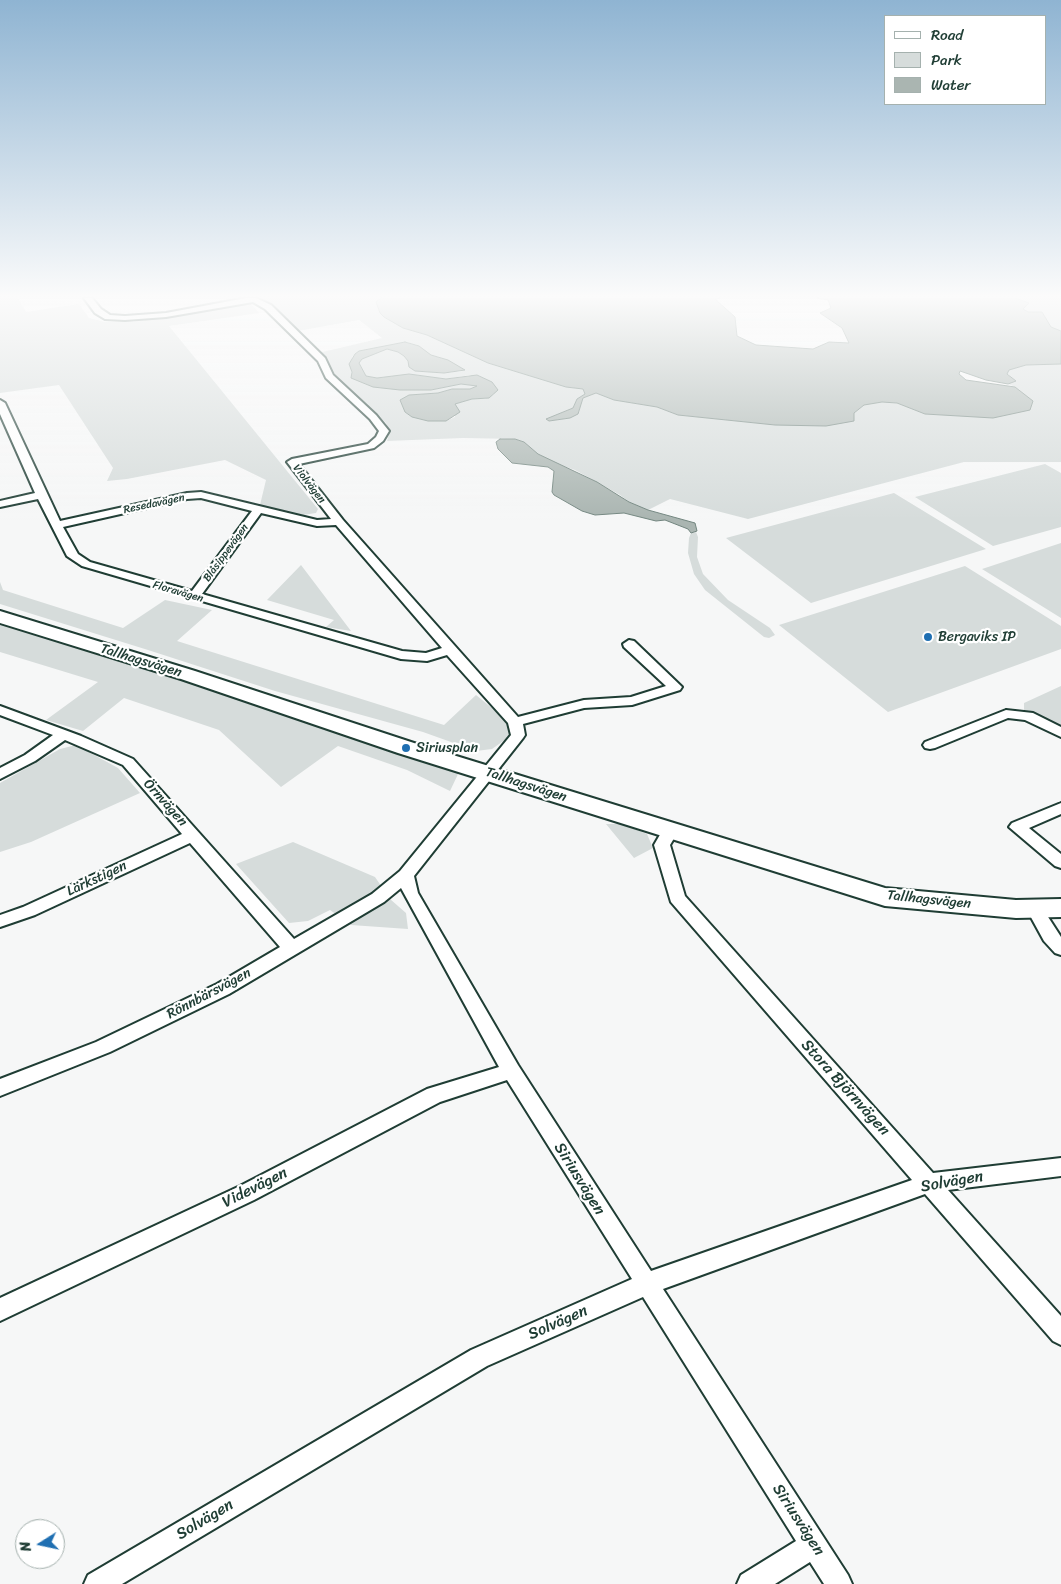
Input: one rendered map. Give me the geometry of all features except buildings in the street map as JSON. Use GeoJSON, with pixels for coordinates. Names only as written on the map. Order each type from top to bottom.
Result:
{"type":"FeatureCollection","features":[{"type":"Feature","properties":{"kind":"main road","name":"Tallhagsvägen"},"geometry":{"type":"LineString","coordinates":[[0,617],[188,675],[487,773],[885,897],[1035,910],[1061,908]]}},
{"type":"Feature","properties":{"kind":"street","name":"Violvägen"},"geometry":{"type":"LineString","coordinates":[[327,372],[329,376],[373,417],[384,431],[380,438],[371,446],[292,462],[339,522],[515,722]]}},
{"type":"Feature","properties":{"kind":"street","name":"Floravägen"},"geometry":{"type":"LineString","coordinates":[[0,403],[56,525],[73,556],[86,564],[401,655],[427,657],[450,650]]}},
{"type":"Feature","properties":{"kind":"street"},"geometry":{"type":"LineString","coordinates":[[0,504],[41,495]]}},
{"type":"Feature","properties":{"kind":"street","name":"Resedavägen"},"geometry":{"type":"LineString","coordinates":[[56,525],[187,496],[201,495],[317,523],[339,522]]}},
{"type":"Feature","properties":{"kind":"street","name":"Blåsippevägen"},"geometry":{"type":"LineString","coordinates":[[194,596],[258,510]]}},
{"type":"Feature","properties":{"kind":"street"},"geometry":{"type":"LineString","coordinates":[[406,875],[518,735],[515,722],[555,710],[584,704],[632,701],[675,687],[629,644]]}},
{"type":"Feature","properties":{"kind":"street","name":"Örnvägen"},"geometry":{"type":"LineString","coordinates":[[0,710],[128,762],[292,948]]}},
{"type":"Feature","properties":{"kind":"street"},"geometry":{"type":"LineString","coordinates":[[930,745],[1006,714],[1028,716],[1061,733]]}},
{"type":"Feature","properties":{"kind":"street"},"geometry":{"type":"LineString","coordinates":[[0,774],[30,758],[63,735]]}},
{"type":"Feature","properties":{"kind":"street"},"geometry":{"type":"LineString","coordinates":[[1061,808],[1017,827],[1061,862]]}},
{"type":"Feature","properties":{"kind":"street","name":"Stora Björnvägen"},"geometry":{"type":"LineString","coordinates":[[671,830],[662,845],[677,898],[1061,1333]]}},
{"type":"Feature","properties":{"kind":"street","name":"Lärkstigen"},"geometry":{"type":"LineString","coordinates":[[0,921],[28,911],[193,835]]}},
{"type":"Feature","properties":{"kind":"street","name":"Rönnbärsvägen"},"geometry":{"type":"LineString","coordinates":[[0,1088],[103,1047],[223,989],[378,898],[406,875]]}},
{"type":"Feature","properties":{"kind":"street","name":"Siriusvägen"},"geometry":{"type":"LineString","coordinates":[[406,875],[410,893],[511,1071],[838,1584]]}},
{"type":"Feature","properties":{"kind":"street"},"geometry":{"type":"LineString","coordinates":[[1035,910],[1050,936],[1061,948]]}},
{"type":"Feature","properties":{"kind":"street","name":"Videvägen"},"geometry":{"type":"LineString","coordinates":[[0,1310],[247,1193],[434,1095],[511,1071]]}},
{"type":"Feature","properties":{"kind":"street","name":"Solvägen"},"geometry":{"type":"LineString","coordinates":[[97,1584],[479,1358],[646,1284],[930,1183],[1061,1167]]}},
{"type":"Feature","properties":{"kind":"street"},"geometry":{"type":"LineString","coordinates":[[750,1584],[814,1545]]}},
{"type":"Feature","properties":{"kind":"green space"},"geometry":{"type":"Polygon","coordinates":[[[0,372],[206,372],[318,509],[316,513],[302,515],[260,505],[266,480],[225,460],[127,479],[107,481],[113,468],[59,385],[0,393],[0,372]]]}},
{"type":"Feature","properties":{"kind":"green space"},"geometry":{"type":"Polygon","coordinates":[[[333,372],[351,372],[351,378],[371,386],[400,390],[431,390],[461,384],[477,386],[470,389],[452,389],[438,393],[409,395],[405,412],[412,417],[428,421],[446,421],[455,417],[455,404],[472,399],[485,399],[494,394],[470,375],[446,379],[417,375],[377,378],[366,376],[364,372],[517,372],[566,387],[583,389],[585,394],[577,399],[573,408],[549,421],[570,418],[578,414],[583,398],[596,393],[614,400],[657,407],[678,415],[775,425],[854,420],[854,413],[864,405],[882,402],[897,403],[925,414],[952,415],[1015,387],[1008,384],[1015,381],[1008,372],[1061,372],[1061,462],[964,462],[748,519],[670,499],[648,510],[629,502],[575,470],[557,464],[538,454],[524,442],[515,439],[463,438],[387,441],[389,434],[386,423],[338,379],[333,372]]]}},
{"type":"Feature","properties":{"kind":"green space"},"geometry":{"type":"Polygon","coordinates":[[[1045,464],[1061,473],[1061,527],[993,546],[915,497],[1045,464]]]}},
{"type":"Feature","properties":{"kind":"green space"},"geometry":{"type":"Polygon","coordinates":[[[894,493],[986,549],[811,603],[726,538],[894,493]]]}},
{"type":"Feature","properties":{"kind":"green space"},"geometry":{"type":"Polygon","coordinates":[[[696,532],[698,537],[697,557],[703,574],[728,600],[770,628],[775,635],[769,638],[764,637],[705,590],[694,574],[688,553],[689,538],[691,533],[696,532]]]}},
{"type":"Feature","properties":{"kind":"green space"},"geometry":{"type":"Polygon","coordinates":[[[1061,543],[1061,618],[982,569],[1061,543]]]}},
{"type":"Feature","properties":{"kind":"green space"},"geometry":{"type":"Polygon","coordinates":[[[301,565],[351,631],[326,627],[334,620],[267,600],[301,565]]]}},
{"type":"Feature","properties":{"kind":"green space","name":"Bergaviks IP"},"geometry":{"type":"Polygon","coordinates":[[[965,566],[1061,626],[1061,649],[888,712],[779,625],[965,566]]]}},
{"type":"Feature","properties":{"kind":"green space"},"geometry":{"type":"Polygon","coordinates":[[[0,582],[3,590],[123,628],[165,600],[212,610],[177,641],[444,725],[476,695],[509,722],[509,737],[492,749],[476,751],[423,732],[275,691],[0,604],[0,582]]]}},
{"type":"Feature","properties":{"kind":"green space"},"geometry":{"type":"Polygon","coordinates":[[[0,624],[181,679],[459,772],[450,791],[407,770],[338,746],[281,787],[219,730],[124,698],[83,731],[46,720],[98,682],[0,652],[0,624]]]}},
{"type":"Feature","properties":{"kind":"green space"},"geometry":{"type":"Polygon","coordinates":[[[1061,686],[1061,728],[1024,711],[1024,703],[1061,686]]]}},
{"type":"Feature","properties":{"kind":"green space"},"geometry":{"type":"Polygon","coordinates":[[[76,745],[118,768],[140,793],[31,842],[0,852],[0,783],[60,749],[76,745]]]}},
{"type":"Feature","properties":{"kind":"green space"},"geometry":{"type":"Polygon","coordinates":[[[606,824],[622,824],[647,834],[653,848],[634,858],[606,824]]]}},
{"type":"Feature","properties":{"kind":"green space"},"geometry":{"type":"Polygon","coordinates":[[[293,842],[375,877],[390,899],[406,913],[408,929],[351,925],[330,910],[308,921],[289,923],[236,864],[293,842]]]}},
{"type":"Feature","properties":{"kind":"water"},"geometry":{"type":"Polygon","coordinates":[[[352,372],[364,372],[366,376],[377,378],[409,374],[446,379],[477,375],[492,382],[498,390],[489,398],[472,399],[455,404],[460,412],[446,421],[428,421],[412,417],[405,412],[400,400],[409,395],[438,393],[452,389],[470,389],[477,386],[461,384],[431,390],[400,390],[373,387],[351,378],[352,372]]]}},
{"type":"Feature","properties":{"kind":"water"},"geometry":{"type":"Polygon","coordinates":[[[517,372],[960,372],[959,374],[966,380],[1015,387],[1033,401],[1030,410],[993,418],[925,414],[897,403],[882,402],[864,405],[854,413],[854,421],[826,426],[775,425],[678,415],[657,407],[614,400],[596,393],[583,398],[578,414],[570,418],[549,421],[546,419],[573,408],[577,399],[585,394],[583,389],[566,387],[517,372]]]}},
{"type":"Feature","properties":{"kind":"water"},"geometry":{"type":"Polygon","coordinates":[[[963,372],[1008,372],[1007,374],[1016,381],[1008,384],[986,380],[963,372]]]}},
{"type":"Feature","properties":{"kind":"water"},"geometry":{"type":"Polygon","coordinates":[[[500,439],[515,439],[524,442],[538,454],[597,482],[629,502],[648,510],[695,523],[697,531],[691,533],[688,529],[665,520],[656,521],[624,513],[595,515],[582,511],[554,495],[552,492],[554,471],[548,467],[512,463],[498,449],[496,442],[500,439]]]}},
{"type":"Feature","properties":{"kind":"place","name":"Bergaviks IP"},"geometry":{"type":"Point","coordinates":[928,637]}},
{"type":"Feature","properties":{"kind":"place","name":"Siriusplan"},"geometry":{"type":"Point","coordinates":[406,748]}}]}
